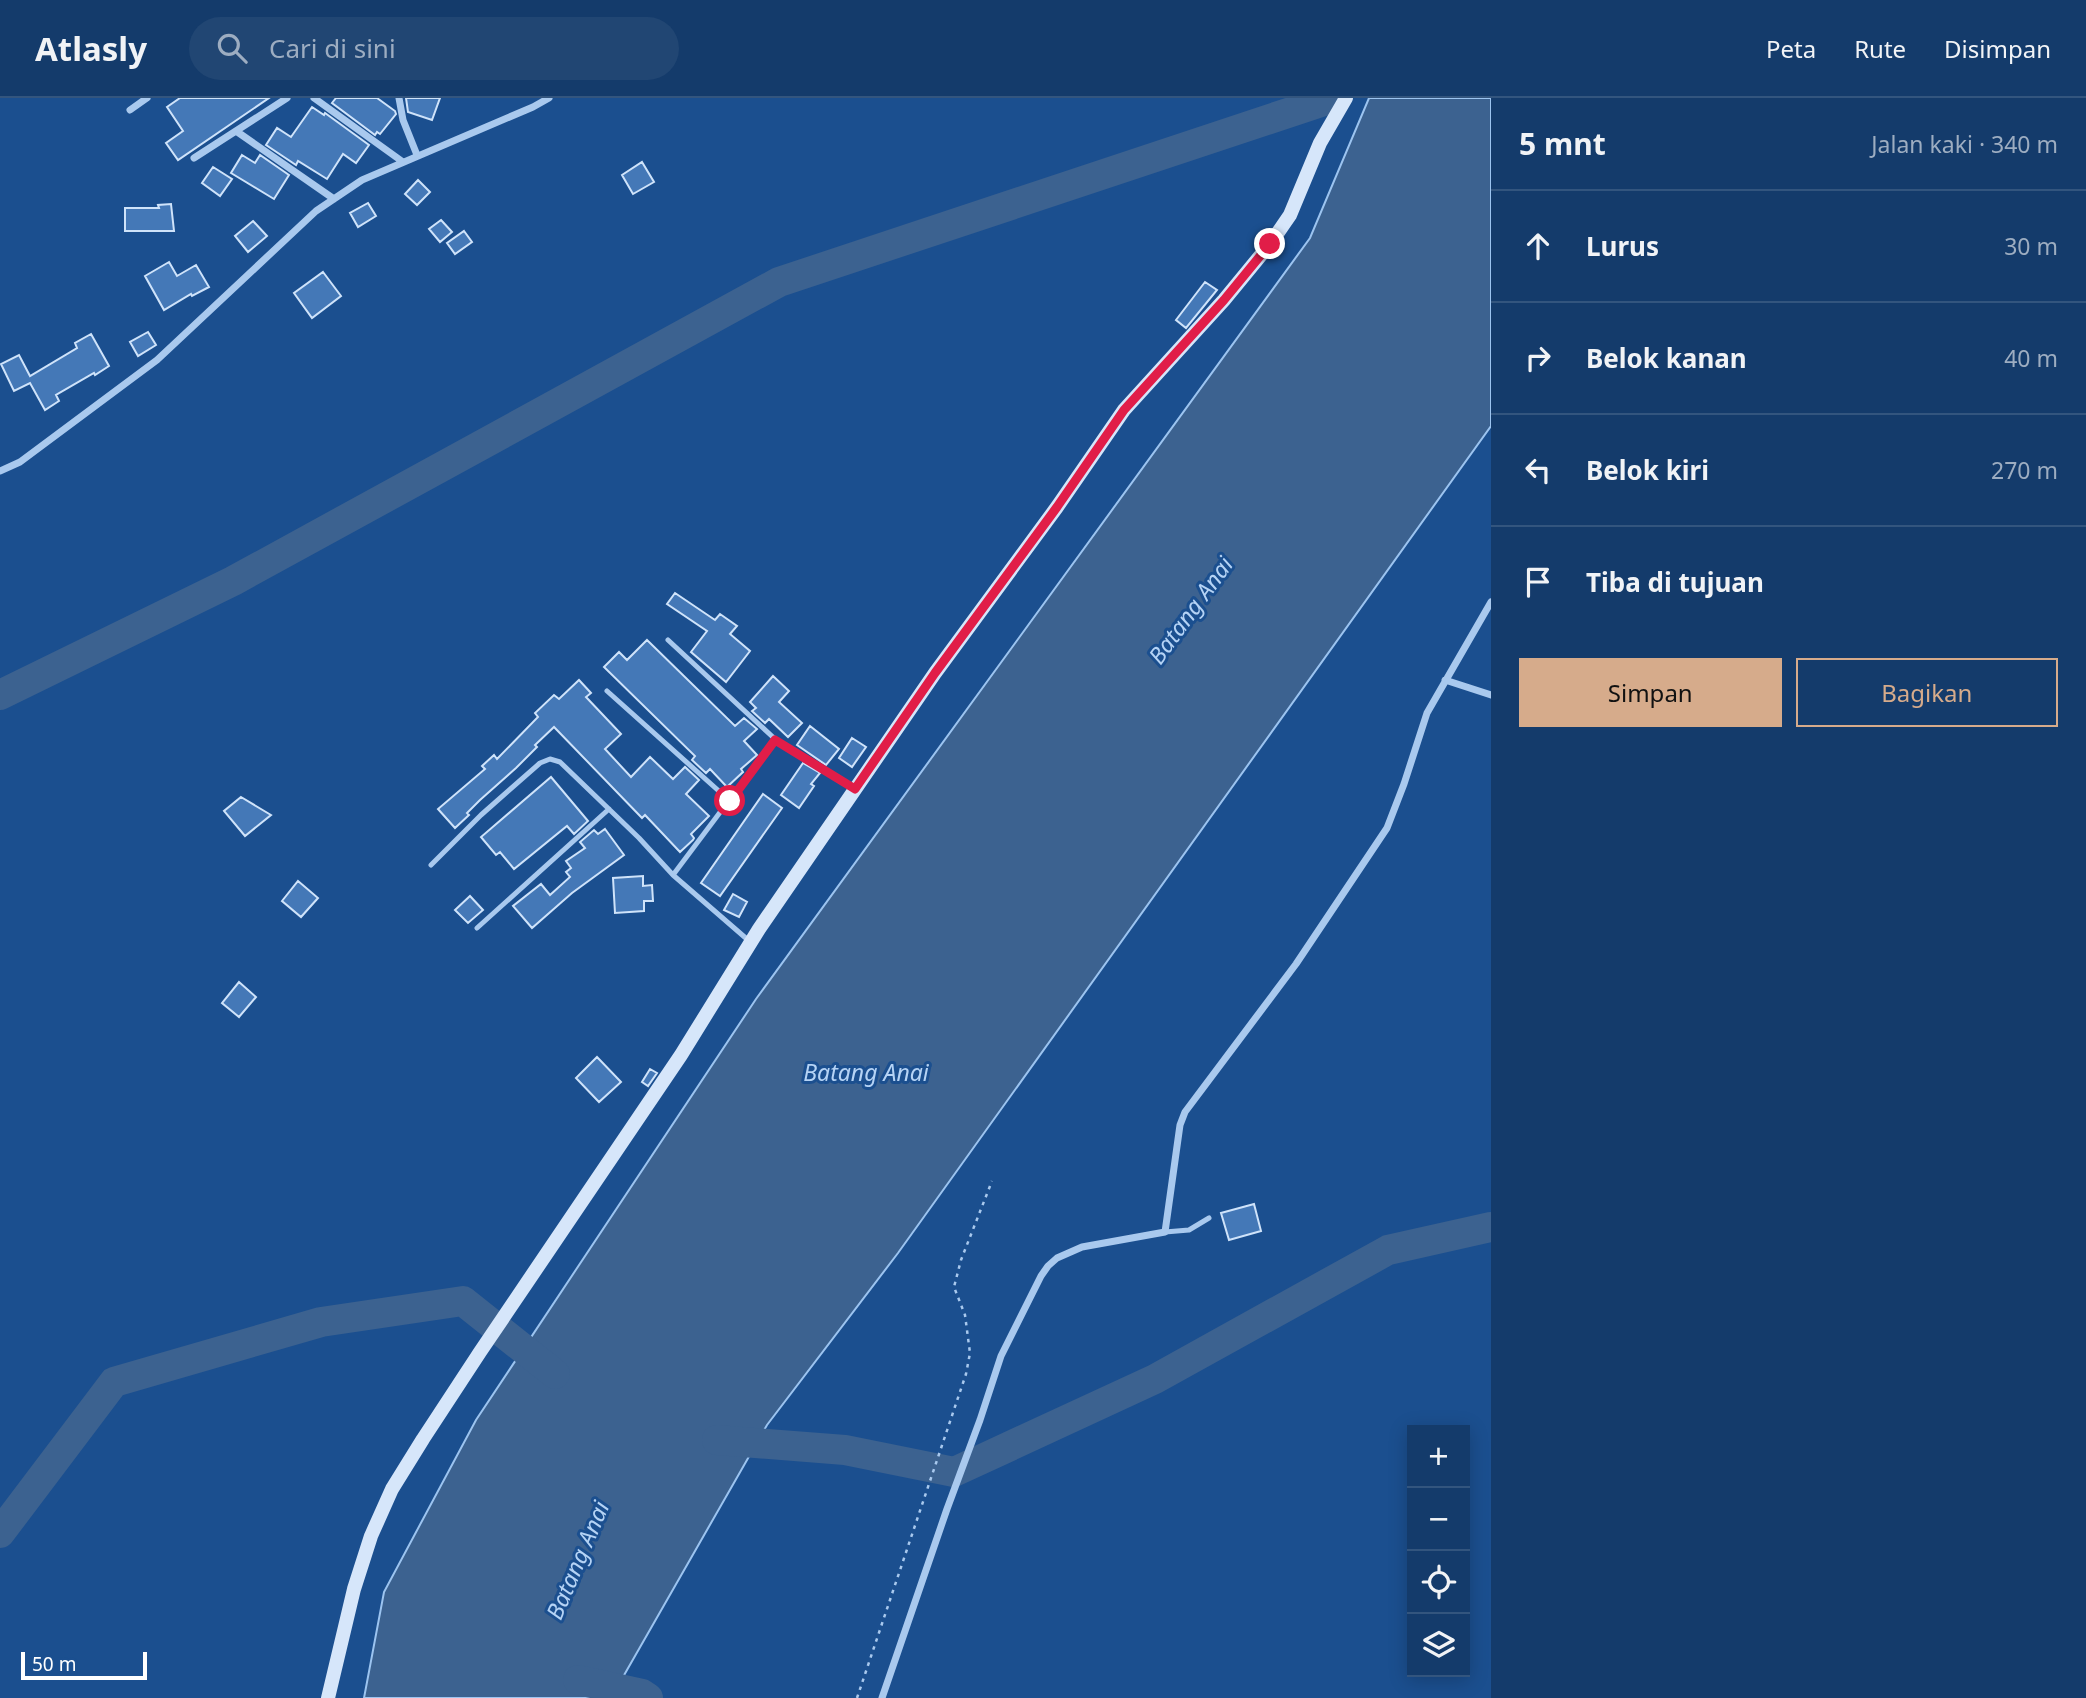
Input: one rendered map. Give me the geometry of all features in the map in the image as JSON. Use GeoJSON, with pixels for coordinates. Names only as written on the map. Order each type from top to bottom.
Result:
{"type":"FeatureCollection","features":[{"type":"Feature","properties":{"kind":"street"},"geometry":{"type":"LineString","coordinates":[[130,110],[147,98]]}},
{"type":"Feature","properties":{"kind":"street"},"geometry":{"type":"LineString","coordinates":[[194,158],[287,98]]}},
{"type":"Feature","properties":{"kind":"street"},"geometry":{"type":"LineString","coordinates":[[314,98],[403,162]]}},
{"type":"Feature","properties":{"kind":"street"},"geometry":{"type":"LineString","coordinates":[[399,98],[403,120],[417,155]]}},
{"type":"Feature","properties":{"kind":"street"},"geometry":{"type":"LineString","coordinates":[[0,471],[20,462],[158,360],[316,211],[362,180],[533,107],[548,98]]}},
{"type":"Feature","properties":{"kind":"street"},"geometry":{"type":"LineString","coordinates":[[328,1698],[354,1589],[392,1489],[480,1352],[681,1055],[751,943],[935,673],[1057,507],[1124,410],[1224,300],[1290,215],[1320,143],[1346,98]]}},
{"type":"Feature","properties":{"kind":"street"},"geometry":{"type":"LineString","coordinates":[[236,131],[334,199]]}},
{"type":"Feature","properties":{"kind":"street"},"geometry":{"type":"LineString","coordinates":[[882,1698],[1001,1356],[1048,1266],[1057,1258],[1082,1247],[1165,1232],[1185,1112],[1296,964],[1387,828],[1427,713],[1491,602]]}},
{"type":"Feature","properties":{"kind":"street"},"geometry":{"type":"LineString","coordinates":[[1445,680],[1491,695]]}},
{"type":"Feature","properties":{"kind":"lane"},"geometry":{"type":"LineString","coordinates":[[668,640],[775,740],[855,789]]}},
{"type":"Feature","properties":{"kind":"lane"},"geometry":{"type":"LineString","coordinates":[[607,691],[730,801]]}},
{"type":"Feature","properties":{"kind":"lane"},"geometry":{"type":"LineString","coordinates":[[673,875],[775,740]]}},
{"type":"Feature","properties":{"kind":"lane"},"geometry":{"type":"LineString","coordinates":[[431,865],[481,815],[541,763],[550,759],[560,762],[570,770],[673,875],[751,943]]}},
{"type":"Feature","properties":{"kind":"lane"},"geometry":{"type":"LineString","coordinates":[[477,928],[610,809]]}},
{"type":"Feature","properties":{"kind":"lane"},"geometry":{"type":"LineString","coordinates":[[1165,1232],[1189,1230],[1209,1218]]}},
{"type":"Feature","properties":{"kind":"path"},"geometry":{"type":"LineString","coordinates":[[857,1698],[954,1413],[970,1353],[965,1315],[954,1287],[961,1259],[992,1181]]}},
{"type":"Feature","properties":{"kind":"water","name":"Batang Anai"},"geometry":{"type":"Polygon","coordinates":[[[1369,98],[1491,98],[1491,426],[898,1253],[767,1425],[611,1698],[364,1698],[384,1592],[476,1420],[756,999],[1310,238],[1369,98]]]}},
{"type":"Feature","properties":{"kind":"building"},"geometry":{"type":"Polygon","coordinates":[[[180,98],[269,98],[178,160],[166,143],[183,131],[167,107],[180,98]]]}},
{"type":"Feature","properties":{"kind":"building"},"geometry":{"type":"Polygon","coordinates":[[[336,98],[377,98],[396,114],[380,134],[377,132],[375,135],[332,103],[336,98]]]}},
{"type":"Feature","properties":{"kind":"building"},"geometry":{"type":"Polygon","coordinates":[[[406,98],[440,98],[432,120],[408,112],[406,98]]]}},
{"type":"Feature","properties":{"kind":"building"},"geometry":{"type":"Polygon","coordinates":[[[312,107],[324,115],[325,113],[369,145],[356,163],[343,154],[327,179],[298,161],[296,165],[266,145],[277,128],[291,137],[312,107]]]}},
{"type":"Feature","properties":{"kind":"building"},"geometry":{"type":"Polygon","coordinates":[[[242,155],[255,163],[260,155],[289,175],[274,199],[231,173],[242,155]]]}},
{"type":"Feature","properties":{"kind":"building"},"geometry":{"type":"Polygon","coordinates":[[[642,162],[654,182],[633,194],[622,175],[642,162]]]}},
{"type":"Feature","properties":{"kind":"building"},"geometry":{"type":"Polygon","coordinates":[[[213,167],[232,179],[220,196],[202,183],[213,167]]]}},
{"type":"Feature","properties":{"kind":"building"},"geometry":{"type":"Polygon","coordinates":[[[418,180],[430,192],[417,205],[405,194],[418,180]]]}},
{"type":"Feature","properties":{"kind":"building"},"geometry":{"type":"Polygon","coordinates":[[[368,203],[376,216],[358,227],[350,213],[368,203]]]}},
{"type":"Feature","properties":{"kind":"building"},"geometry":{"type":"Polygon","coordinates":[[[171,204],[174,231],[125,231],[125,208],[159,208],[158,205],[171,204]]]}},
{"type":"Feature","properties":{"kind":"building"},"geometry":{"type":"Polygon","coordinates":[[[441,220],[452,232],[440,242],[429,229],[441,220]]]}},
{"type":"Feature","properties":{"kind":"building"},"geometry":{"type":"Polygon","coordinates":[[[253,221],[267,236],[248,252],[235,236],[253,221]]]}},
{"type":"Feature","properties":{"kind":"building"},"geometry":{"type":"Polygon","coordinates":[[[464,231],[472,242],[455,254],[447,243],[464,231]]]}},
{"type":"Feature","properties":{"kind":"building"},"geometry":{"type":"Polygon","coordinates":[[[169,262],[177,276],[196,265],[209,287],[164,310],[145,276],[169,262]]]}},
{"type":"Feature","properties":{"kind":"building"},"geometry":{"type":"Polygon","coordinates":[[[323,272],[341,296],[312,318],[294,293],[323,272]]]}},
{"type":"Feature","properties":{"kind":"building"},"geometry":{"type":"Polygon","coordinates":[[[1205,282],[1217,290],[1186,328],[1176,320],[1205,282]]]}},
{"type":"Feature","properties":{"kind":"building"},"geometry":{"type":"Polygon","coordinates":[[[148,332],[156,345],[138,356],[130,342],[148,332]]]}},
{"type":"Feature","properties":{"kind":"building"},"geometry":{"type":"Polygon","coordinates":[[[91,334],[109,366],[56,395],[59,401],[45,410],[30,383],[14,391],[1,364],[19,355],[30,376],[77,348],[75,343],[91,334]]]}},
{"type":"Feature","properties":{"kind":"building"},"geometry":{"type":"Polygon","coordinates":[[[675,593],[715,620],[720,614],[737,626],[730,634],[750,651],[726,682],[691,652],[707,631],[667,604],[675,593]]]}},
{"type":"Feature","properties":{"kind":"building"},"geometry":{"type":"Polygon","coordinates":[[[647,640],[735,726],[744,718],[757,729],[744,741],[757,755],[727,787],[710,769],[706,773],[692,760],[695,756],[604,667],[619,652],[627,660],[647,640]]]}},
{"type":"Feature","properties":{"kind":"building"},"geometry":{"type":"Polygon","coordinates":[[[773,676],[789,691],[779,702],[802,723],[788,737],[769,719],[765,723],[752,711],[756,708],[750,702],[773,676]]]}},
{"type":"Feature","properties":{"kind":"building"},"geometry":{"type":"Polygon","coordinates":[[[579,680],[591,693],[586,697],[621,734],[605,749],[631,777],[650,757],[673,779],[685,767],[699,780],[686,794],[709,816],[691,834],[693,840],[680,852],[645,815],[642,818],[554,727],[455,828],[438,809],[485,769],[482,766],[494,755],[497,759],[538,717],[535,713],[554,695],[559,699],[579,680]]]}},
{"type":"Feature","properties":{"kind":"building"},"geometry":{"type":"Polygon","coordinates":[[[810,726],[839,749],[826,765],[797,745],[810,726]]]}},
{"type":"Feature","properties":{"kind":"building"},"geometry":{"type":"Polygon","coordinates":[[[852,738],[866,747],[852,767],[839,758],[852,738]]]}},
{"type":"Feature","properties":{"kind":"building"},"geometry":{"type":"Polygon","coordinates":[[[803,763],[820,773],[799,808],[781,795],[803,763]]]}},
{"type":"Feature","properties":{"kind":"building"},"geometry":{"type":"Polygon","coordinates":[[[551,777],[588,821],[574,834],[567,826],[514,869],[500,852],[496,855],[481,837],[551,777]]]}},
{"type":"Feature","properties":{"kind":"building"},"geometry":{"type":"Polygon","coordinates":[[[763,794],[782,808],[720,896],[701,883],[763,794]]]}},
{"type":"Feature","properties":{"kind":"building"},"geometry":{"type":"Polygon","coordinates":[[[241,797],[271,815],[245,836],[224,811],[241,797]]]}},
{"type":"Feature","properties":{"kind":"building"},"geometry":{"type":"Polygon","coordinates":[[[605,829],[624,855],[572,893],[532,928],[513,906],[541,884],[550,895],[570,877],[566,872],[571,868],[566,861],[585,848],[580,842],[594,830],[598,834],[605,829]]]}},
{"type":"Feature","properties":{"kind":"building"},"geometry":{"type":"Polygon","coordinates":[[[643,876],[643,886],[652,885],[653,901],[644,901],[644,911],[615,913],[613,878],[643,876]]]}},
{"type":"Feature","properties":{"kind":"building"},"geometry":{"type":"Polygon","coordinates":[[[298,881],[318,898],[301,917],[282,901],[298,881]]]}},
{"type":"Feature","properties":{"kind":"building"},"geometry":{"type":"Polygon","coordinates":[[[733,894],[747,902],[739,917],[724,910],[733,894]]]}},
{"type":"Feature","properties":{"kind":"building"},"geometry":{"type":"Polygon","coordinates":[[[470,896],[483,910],[468,923],[455,910],[470,896]]]}},
{"type":"Feature","properties":{"kind":"building"},"geometry":{"type":"Polygon","coordinates":[[[239,982],[256,997],[239,1017],[222,1003],[239,982]]]}},
{"type":"Feature","properties":{"kind":"building"},"geometry":{"type":"Polygon","coordinates":[[[597,1057],[621,1082],[599,1102],[576,1078],[597,1057]]]}},
{"type":"Feature","properties":{"kind":"building"},"geometry":{"type":"Polygon","coordinates":[[[650,1069],[657,1073],[648,1086],[642,1082],[650,1069]]]}},
{"type":"Feature","properties":{"kind":"building"},"geometry":{"type":"Polygon","coordinates":[[[1254,1204],[1261,1231],[1229,1240],[1221,1213],[1254,1204]]]}},
{"type":"Feature","properties":{"kind":"waterway"},"geometry":{"type":"LineString","coordinates":[[0,695],[233,581],[779,282],[1333,98]]}},
{"type":"Feature","properties":{"kind":"waterway"},"geometry":{"type":"LineString","coordinates":[[717,1440],[845,1450],[954,1472],[1155,1379],[1388,1250],[1491,1227]]}},
{"type":"Feature","properties":{"kind":"waterway"},"geometry":{"type":"LineString","coordinates":[[0,1533],[114,1382],[321,1322],[463,1301],[555,1374]]}},
{"type":"Feature","properties":{"kind":"waterway"},"geometry":{"type":"LineString","coordinates":[[578,1680],[642,1694],[648,1698]]}},
{"type":"Feature","properties":{"kind":"route"},"geometry":{"type":"LineString","coordinates":[[730,801],[775,740],[855,789],[1124,410],[1224,300],[1270,244]]}}]}
